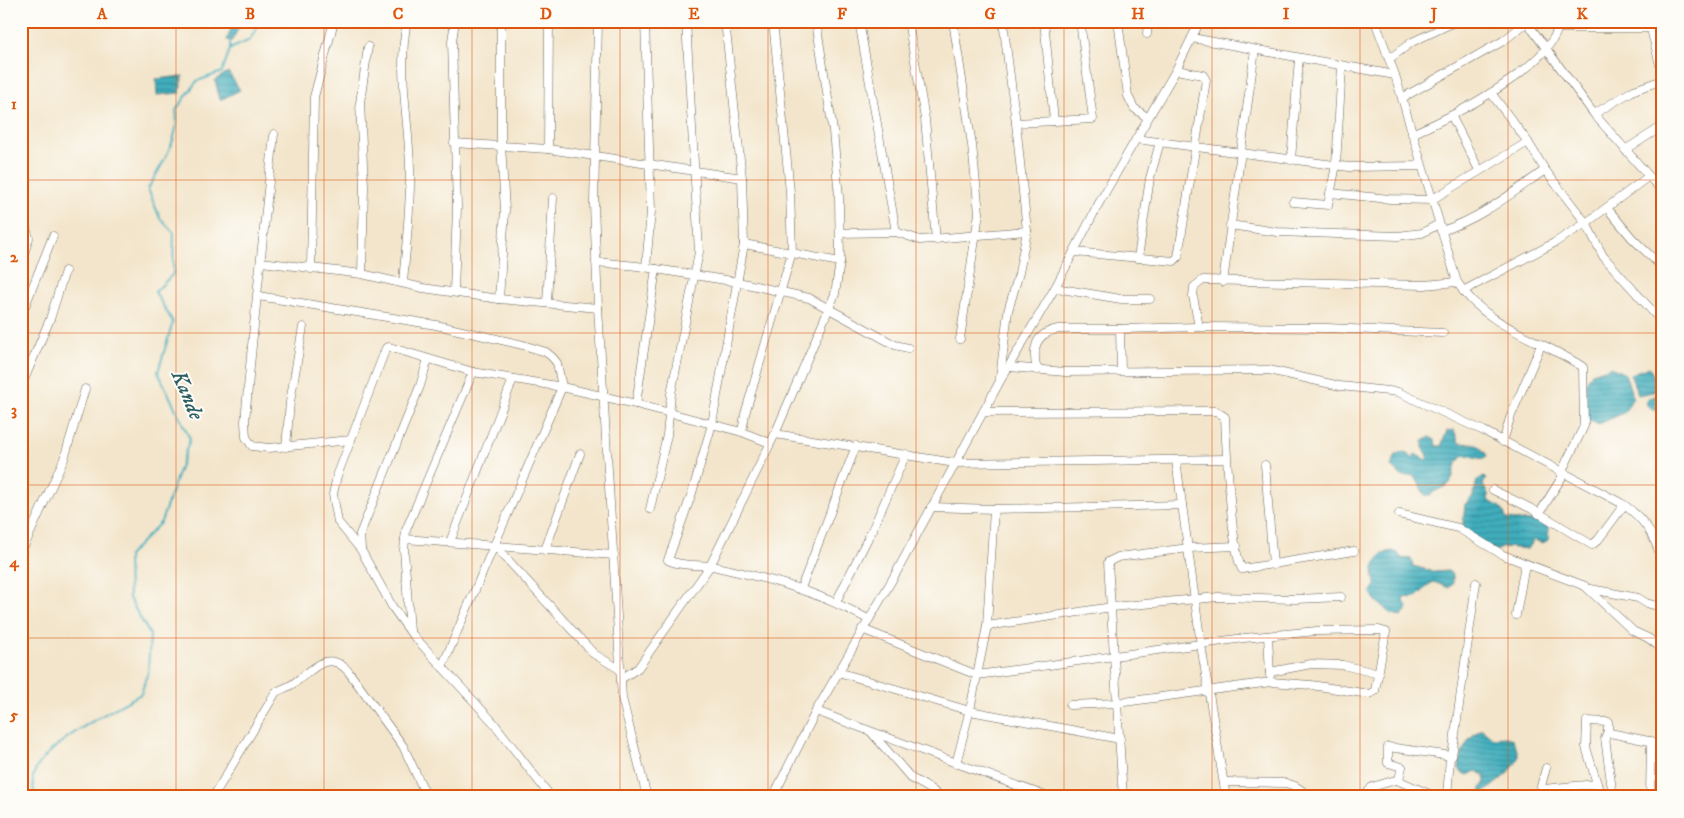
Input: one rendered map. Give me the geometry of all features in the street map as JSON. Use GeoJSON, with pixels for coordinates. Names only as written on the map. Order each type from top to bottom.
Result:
{"type":"FeatureCollection","features":[{"type":"Feature","properties":{"kind":"street"},"geometry":{"type":"LineString","coordinates":[[402,283],[410,200],[410,168],[403,69],[404,36],[407,21]]}},
{"type":"Feature","properties":{"kind":"street"},"geometry":{"type":"LineString","coordinates":[[454,292],[456,207],[452,41],[455,21]]}},
{"type":"Feature","properties":{"kind":"street"},"geometry":{"type":"LineString","coordinates":[[499,299],[505,210],[502,145],[501,21]]}},
{"type":"Feature","properties":{"kind":"street"},"geometry":{"type":"LineString","coordinates":[[548,149],[550,21]]}},
{"type":"Feature","properties":{"kind":"street"},"geometry":{"type":"LineString","coordinates":[[598,21],[595,155],[596,262],[622,698],[647,797]]}},
{"type":"Feature","properties":{"kind":"street"},"geometry":{"type":"LineString","coordinates":[[645,21],[651,211],[646,267]]}},
{"type":"Feature","properties":{"kind":"street"},"geometry":{"type":"LineString","coordinates":[[650,509],[667,435],[669,412],[699,252],[686,21]]}},
{"type":"Feature","properties":{"kind":"street"},"geometry":{"type":"LineString","coordinates":[[725,21],[742,178],[744,244],[712,424],[692,493],[667,557],[670,562],[710,566],[801,588],[836,602],[868,619]]}},
{"type":"Feature","properties":{"kind":"street"},"geometry":{"type":"LineString","coordinates":[[742,432],[745,414],[782,292],[792,252],[790,192],[773,21]]}},
{"type":"Feature","properties":{"kind":"street"},"geometry":{"type":"LineString","coordinates":[[621,675],[638,668],[710,566],[775,434],[835,294],[840,262],[841,232],[833,130],[816,21]]}},
{"type":"Feature","properties":{"kind":"street"},"geometry":{"type":"LineString","coordinates":[[860,21],[896,232]]}},
{"type":"Feature","properties":{"kind":"street"},"geometry":{"type":"LineString","coordinates":[[908,21],[924,119],[936,240]]}},
{"type":"Feature","properties":{"kind":"street"},"geometry":{"type":"LineString","coordinates":[[953,21],[972,146],[979,213],[960,339]]}},
{"type":"Feature","properties":{"kind":"street"},"geometry":{"type":"LineString","coordinates":[[1000,381],[1008,311],[1019,273],[1027,232],[1003,21]]}},
{"type":"Feature","properties":{"kind":"street"},"geometry":{"type":"LineString","coordinates":[[1044,21],[1054,121]]}},
{"type":"Feature","properties":{"kind":"street"},"geometry":{"type":"LineString","coordinates":[[1016,123],[1090,120],[1094,117],[1080,21]]}},
{"type":"Feature","properties":{"kind":"street"},"geometry":{"type":"LineString","coordinates":[[1118,21],[1128,96],[1134,108],[1148,118]]}},
{"type":"Feature","properties":{"kind":"street"},"geometry":{"type":"LineString","coordinates":[[1147,34],[1148,21]]}},
{"type":"Feature","properties":{"kind":"street"},"geometry":{"type":"LineString","coordinates":[[773,797],[816,711],[896,573],[982,412],[1055,288],[1176,70],[1200,21]]}},
{"type":"Feature","properties":{"kind":"street"},"geometry":{"type":"LineString","coordinates":[[1375,21],[1395,75],[1457,282],[1463,291],[1495,319],[1521,336],[1583,367],[1584,426],[1563,474],[1540,514]]}},
{"type":"Feature","properties":{"kind":"street"},"geometry":{"type":"LineString","coordinates":[[1389,59],[1412,42],[1457,21]]}},
{"type":"Feature","properties":{"kind":"street"},"geometry":{"type":"LineString","coordinates":[[1402,98],[1503,41],[1527,21],[1594,114],[1663,192]]}},
{"type":"Feature","properties":{"kind":"street"},"geometry":{"type":"LineString","coordinates":[[1594,114],[1634,90],[1663,79],[1649,24]]}},
{"type":"Feature","properties":{"kind":"street"},"geometry":{"type":"LineString","coordinates":[[1412,134],[1452,117],[1518,74],[1547,49],[1559,25],[1649,24],[1663,28]]}},
{"type":"Feature","properties":{"kind":"street"},"geometry":{"type":"LineString","coordinates":[[311,269],[314,98],[333,25]]}},
{"type":"Feature","properties":{"kind":"street"},"geometry":{"type":"LineString","coordinates":[[1192,38],[1395,75]]}},
{"type":"Feature","properties":{"kind":"street"},"geometry":{"type":"LineString","coordinates":[[362,274],[364,186],[360,103],[368,47]]}},
{"type":"Feature","properties":{"kind":"street"},"geometry":{"type":"LineString","coordinates":[[1223,282],[1255,50]]}},
{"type":"Feature","properties":{"kind":"street"},"geometry":{"type":"LineString","coordinates":[[1291,160],[1299,58]]}},
{"type":"Feature","properties":{"kind":"street"},"geometry":{"type":"LineString","coordinates":[[1293,202],[1326,207],[1328,205],[1336,165],[1342,66]]}},
{"type":"Feature","properties":{"kind":"street"},"geometry":{"type":"LineString","coordinates":[[1074,252],[1174,261],[1178,257],[1185,202],[1206,80],[1203,75],[1176,70]]}},
{"type":"Feature","properties":{"kind":"street"},"geometry":{"type":"LineString","coordinates":[[1491,93],[1528,142],[1545,170],[1586,223],[1603,256],[1663,323]]}},
{"type":"Feature","properties":{"kind":"street"},"geometry":{"type":"LineString","coordinates":[[1452,117],[1479,170]]}},
{"type":"Feature","properties":{"kind":"street"},"geometry":{"type":"LineString","coordinates":[[1625,150],[1663,126]]}},
{"type":"Feature","properties":{"kind":"street"},"geometry":{"type":"LineString","coordinates":[[274,134],[258,296],[253,324],[245,422],[246,437],[252,446],[269,448],[351,440]]}},
{"type":"Feature","properties":{"kind":"street"},"geometry":{"type":"LineString","coordinates":[[1136,139],[1336,165],[1421,166]]}},
{"type":"Feature","properties":{"kind":"street"},"geometry":{"type":"LineString","coordinates":[[1138,258],[1150,178],[1160,142]]}},
{"type":"Feature","properties":{"kind":"street"},"geometry":{"type":"LineString","coordinates":[[1330,193],[1390,199],[1431,200],[1528,142]]}},
{"type":"Feature","properties":{"kind":"street"},"geometry":{"type":"LineString","coordinates":[[454,143],[548,149],[695,169],[742,178]]}},
{"type":"Feature","properties":{"kind":"street"},"geometry":{"type":"LineString","coordinates":[[1230,225],[1277,232],[1398,236],[1422,233],[1464,223],[1499,202],[1545,170]]}},
{"type":"Feature","properties":{"kind":"street"},"geometry":{"type":"LineString","coordinates":[[1463,291],[1554,243],[1586,223],[1649,176]]}},
{"type":"Feature","properties":{"kind":"street"},"geometry":{"type":"LineString","coordinates":[[546,303],[553,198]]}},
{"type":"Feature","properties":{"kind":"street"},"geometry":{"type":"LineString","coordinates":[[1607,208],[1632,238],[1663,268]]}},
{"type":"Feature","properties":{"kind":"street"},"geometry":{"type":"LineString","coordinates":[[21,211],[29,238],[21,263]]}},
{"type":"Feature","properties":{"kind":"street"},"geometry":{"type":"LineString","coordinates":[[841,232],[896,232],[920,240],[1027,232]]}},
{"type":"Feature","properties":{"kind":"street"},"geometry":{"type":"LineString","coordinates":[[21,316],[53,236]]}},
{"type":"Feature","properties":{"kind":"street"},"geometry":{"type":"LineString","coordinates":[[744,244],[840,262]]}},
{"type":"Feature","properties":{"kind":"street"},"geometry":{"type":"LineString","coordinates":[[261,262],[362,274],[402,283],[499,299],[598,308]]}},
{"type":"Feature","properties":{"kind":"street"},"geometry":{"type":"LineString","coordinates":[[596,262],[646,267],[738,282],[809,298],[896,345],[908,348]]}},
{"type":"Feature","properties":{"kind":"street"},"geometry":{"type":"LineString","coordinates":[[636,404],[656,269]]}},
{"type":"Feature","properties":{"kind":"street"},"geometry":{"type":"LineString","coordinates":[[21,387],[50,319],[66,271]]}},
{"type":"Feature","properties":{"kind":"street"},"geometry":{"type":"LineString","coordinates":[[1199,327],[1193,296],[1194,287],[1203,280],[1223,282],[1424,285],[1457,282]]}},
{"type":"Feature","properties":{"kind":"street"},"geometry":{"type":"LineString","coordinates":[[1055,288],[1122,299],[1150,299]]}},
{"type":"Feature","properties":{"kind":"street"},"geometry":{"type":"LineString","coordinates":[[258,296],[436,325],[546,352],[557,363],[562,387],[442,667]]}},
{"type":"Feature","properties":{"kind":"street"},"geometry":{"type":"LineString","coordinates":[[286,447],[290,402],[303,327]]}},
{"type":"Feature","properties":{"kind":"street"},"geometry":{"type":"LineString","coordinates":[[1037,370],[1033,353],[1036,344],[1049,331],[1058,329],[1199,327],[1443,333]]}},
{"type":"Feature","properties":{"kind":"street"},"geometry":{"type":"LineString","coordinates":[[1120,329],[1121,371]]}},
{"type":"Feature","properties":{"kind":"street"},"geometry":{"type":"LineString","coordinates":[[1503,442],[1510,418],[1542,345]]}},
{"type":"Feature","properties":{"kind":"street"},"geometry":{"type":"LineString","coordinates":[[551,797],[493,722],[410,633],[393,608],[361,550],[338,522],[333,494],[337,476],[386,348],[389,347],[473,372],[562,387],[669,412],[742,432],[770,443]]}},
{"type":"Feature","properties":{"kind":"street"},"geometry":{"type":"LineString","coordinates":[[361,550],[360,534],[420,386],[428,359]]}},
{"type":"Feature","properties":{"kind":"street"},"geometry":{"type":"LineString","coordinates":[[1009,366],[1065,372],[1269,370],[1340,386],[1398,392],[1503,442],[1624,505],[1636,513],[1647,525],[1663,564]]}},
{"type":"Feature","properties":{"kind":"street"},"geometry":{"type":"LineString","coordinates":[[410,633],[404,550],[406,530],[473,372]]}},
{"type":"Feature","properties":{"kind":"street"},"geometry":{"type":"LineString","coordinates":[[450,542],[513,379]]}},
{"type":"Feature","properties":{"kind":"street"},"geometry":{"type":"LineString","coordinates":[[21,554],[64,459],[85,389]]}},
{"type":"Feature","properties":{"kind":"street"},"geometry":{"type":"LineString","coordinates":[[982,412],[1216,411],[1225,416],[1226,459],[1236,546],[1242,569],[1354,551]]}},
{"type":"Feature","properties":{"kind":"street"},"geometry":{"type":"LineString","coordinates":[[775,434],[954,462],[1226,459]]}},
{"type":"Feature","properties":{"kind":"street"},"geometry":{"type":"LineString","coordinates":[[801,588],[839,495],[856,446]]}},
{"type":"Feature","properties":{"kind":"street"},"geometry":{"type":"LineString","coordinates":[[545,550],[580,454]]}},
{"type":"Feature","properties":{"kind":"street"},"geometry":{"type":"LineString","coordinates":[[836,602],[873,528],[906,454]]}},
{"type":"Feature","properties":{"kind":"street"},"geometry":{"type":"LineString","coordinates":[[1176,460],[1189,548],[1194,600],[1226,797]]}},
{"type":"Feature","properties":{"kind":"street"},"geometry":{"type":"LineString","coordinates":[[1265,465],[1273,565]]}},
{"type":"Feature","properties":{"kind":"street"},"geometry":{"type":"LineString","coordinates":[[1493,490],[1594,545],[1624,505]]}},
{"type":"Feature","properties":{"kind":"street"},"geometry":{"type":"LineString","coordinates":[[931,507],[994,509],[1182,505]]}},
{"type":"Feature","properties":{"kind":"street"},"geometry":{"type":"LineString","coordinates":[[956,764],[970,711],[987,626],[994,509]]}},
{"type":"Feature","properties":{"kind":"street"},"geometry":{"type":"LineString","coordinates":[[1399,514],[1458,528],[1503,555],[1591,589],[1638,598],[1646,603],[1662,604],[1663,617]]}},
{"type":"Feature","properties":{"kind":"street"},"geometry":{"type":"LineString","coordinates":[[405,539],[614,556]]}},
{"type":"Feature","properties":{"kind":"street"},"geometry":{"type":"LineString","coordinates":[[495,546],[594,654],[621,675]]}},
{"type":"Feature","properties":{"kind":"street"},"geometry":{"type":"LineString","coordinates":[[1123,797],[1112,607],[1108,574],[1110,559],[1189,548],[1236,546]]}},
{"type":"Feature","properties":{"kind":"street"},"geometry":{"type":"LineString","coordinates":[[1516,614],[1525,564]]}},
{"type":"Feature","properties":{"kind":"street"},"geometry":{"type":"LineString","coordinates":[[1447,797],[1450,757],[1459,714],[1476,583]]}},
{"type":"Feature","properties":{"kind":"street"},"geometry":{"type":"LineString","coordinates":[[1591,589],[1633,631],[1663,649]]}},
{"type":"Feature","properties":{"kind":"street"},"geometry":{"type":"LineString","coordinates":[[987,626],[1112,607],[1218,597],[1296,599],[1341,597]]}},
{"type":"Feature","properties":{"kind":"street"},"geometry":{"type":"LineString","coordinates":[[862,630],[978,675],[1317,630],[1385,631],[1386,636],[1375,691],[1370,694],[1311,685],[1271,682],[1118,703],[1070,705]]}},
{"type":"Feature","properties":{"kind":"street"},"geometry":{"type":"LineString","coordinates":[[1268,636],[1271,682]]}},
{"type":"Feature","properties":{"kind":"street"},"geometry":{"type":"LineString","coordinates":[[213,797],[276,692],[293,684],[320,663],[332,661],[343,666],[348,671],[403,746],[427,797]]}},
{"type":"Feature","properties":{"kind":"street"},"geometry":{"type":"LineString","coordinates":[[1270,672],[1311,664],[1343,665],[1378,674]]}},
{"type":"Feature","properties":{"kind":"street"},"geometry":{"type":"LineString","coordinates":[[838,672],[970,711],[1120,739]]}},
{"type":"Feature","properties":{"kind":"street"},"geometry":{"type":"LineString","coordinates":[[816,711],[1048,797]]}},
{"type":"Feature","properties":{"kind":"street"},"geometry":{"type":"LineString","coordinates":[[1601,797],[1586,747],[1586,722],[1590,720],[1606,721],[1608,731],[1605,738],[1613,797]]}},
{"type":"Feature","properties":{"kind":"street"},"geometry":{"type":"LineString","coordinates":[[869,730],[911,778],[940,797]]}},
{"type":"Feature","properties":{"kind":"street"},"geometry":{"type":"LineString","coordinates":[[1608,731],[1617,736],[1663,744]]}},
{"type":"Feature","properties":{"kind":"street"},"geometry":{"type":"LineString","coordinates":[[1650,795],[1651,741]]}},
{"type":"Feature","properties":{"kind":"street"},"geometry":{"type":"LineString","coordinates":[[1397,780],[1402,768],[1388,763],[1388,747],[1450,757]]}},
{"type":"Feature","properties":{"kind":"street"},"geometry":{"type":"LineString","coordinates":[[1546,768],[1541,786],[1543,789],[1597,784]]}},
{"type":"Feature","properties":{"kind":"street"},"geometry":{"type":"LineString","coordinates":[[1364,797],[1372,787],[1397,780],[1436,797]]}},
{"type":"Feature","properties":{"kind":"street"},"geometry":{"type":"LineString","coordinates":[[1225,782],[1286,784],[1295,786],[1312,797]]}},
{"type":"Feature","properties":{"kind":"street"},"geometry":{"type":"LineString","coordinates":[[1635,797],[1663,794]]}},
{"type":"Feature","properties":{"kind":"water"},"geometry":{"type":"Polygon","coordinates":[[[234,21],[239,27],[232,41],[227,40],[234,21]]]}},
{"type":"Feature","properties":{"kind":"water"},"geometry":{"type":"Polygon","coordinates":[[[228,72],[240,90],[220,100],[215,80],[228,72]]]}},
{"type":"Feature","properties":{"kind":"water"},"geometry":{"type":"Polygon","coordinates":[[[183,76],[180,93],[157,95],[156,79],[183,76]]]}},
{"type":"Feature","properties":{"kind":"water"},"geometry":{"type":"Polygon","coordinates":[[[1611,367],[1625,374],[1633,397],[1625,412],[1599,424],[1589,421],[1584,414],[1586,383],[1592,373],[1611,367]]]}},
{"type":"Feature","properties":{"kind":"water"},"geometry":{"type":"Polygon","coordinates":[[[1649,367],[1660,388],[1658,391],[1638,395],[1630,374],[1649,367]]]}},
{"type":"Feature","properties":{"kind":"water"},"geometry":{"type":"Polygon","coordinates":[[[1663,394],[1663,405],[1659,409],[1652,410],[1645,403],[1648,398],[1663,394]]]}},
{"type":"Feature","properties":{"kind":"water"},"geometry":{"type":"Polygon","coordinates":[[[1454,430],[1459,443],[1477,444],[1487,455],[1484,459],[1464,455],[1455,466],[1452,479],[1448,485],[1430,495],[1425,495],[1414,476],[1402,476],[1391,467],[1396,455],[1404,452],[1413,458],[1415,454],[1426,460],[1428,457],[1423,447],[1423,441],[1430,437],[1435,440],[1436,446],[1441,446],[1447,431],[1454,430]]]}},
{"type":"Feature","properties":{"kind":"water"},"geometry":{"type":"Polygon","coordinates":[[[1483,477],[1486,478],[1483,485],[1488,494],[1488,500],[1502,509],[1506,519],[1544,522],[1549,528],[1548,540],[1543,543],[1534,540],[1528,549],[1504,547],[1496,551],[1462,532],[1465,504],[1473,496],[1477,480],[1483,477]]]}},
{"type":"Feature","properties":{"kind":"water"},"geometry":{"type":"Polygon","coordinates":[[[1392,551],[1398,553],[1401,558],[1411,559],[1413,566],[1435,572],[1448,571],[1453,575],[1453,583],[1449,588],[1434,582],[1430,584],[1419,595],[1411,598],[1406,597],[1403,600],[1408,608],[1402,616],[1391,614],[1375,600],[1371,593],[1376,585],[1374,579],[1375,563],[1381,555],[1392,551]]]}},
{"type":"Feature","properties":{"kind":"water"},"geometry":{"type":"Polygon","coordinates":[[[1482,729],[1493,738],[1506,737],[1513,739],[1518,754],[1518,759],[1511,770],[1485,792],[1481,792],[1481,788],[1485,782],[1485,775],[1476,771],[1468,775],[1462,773],[1459,768],[1461,757],[1469,740],[1482,729]]]}},
{"type":"Feature","properties":{"kind":"waterway","name":"Kande"},"geometry":{"type":"LineString","coordinates":[[31,797],[35,796],[33,777],[38,765],[49,753],[79,730],[141,694],[148,672],[150,635],[129,598],[128,556],[161,522],[190,439],[158,372],[173,322],[155,292],[173,274],[174,233],[160,218],[148,189],[173,141],[176,131],[176,110],[197,81],[222,72],[230,49],[250,40],[260,21]]}},
{"type":"Feature","properties":{"kind":"waterway"},"geometry":{"type":"LineString","coordinates":[[230,39],[230,49]]}}]}
